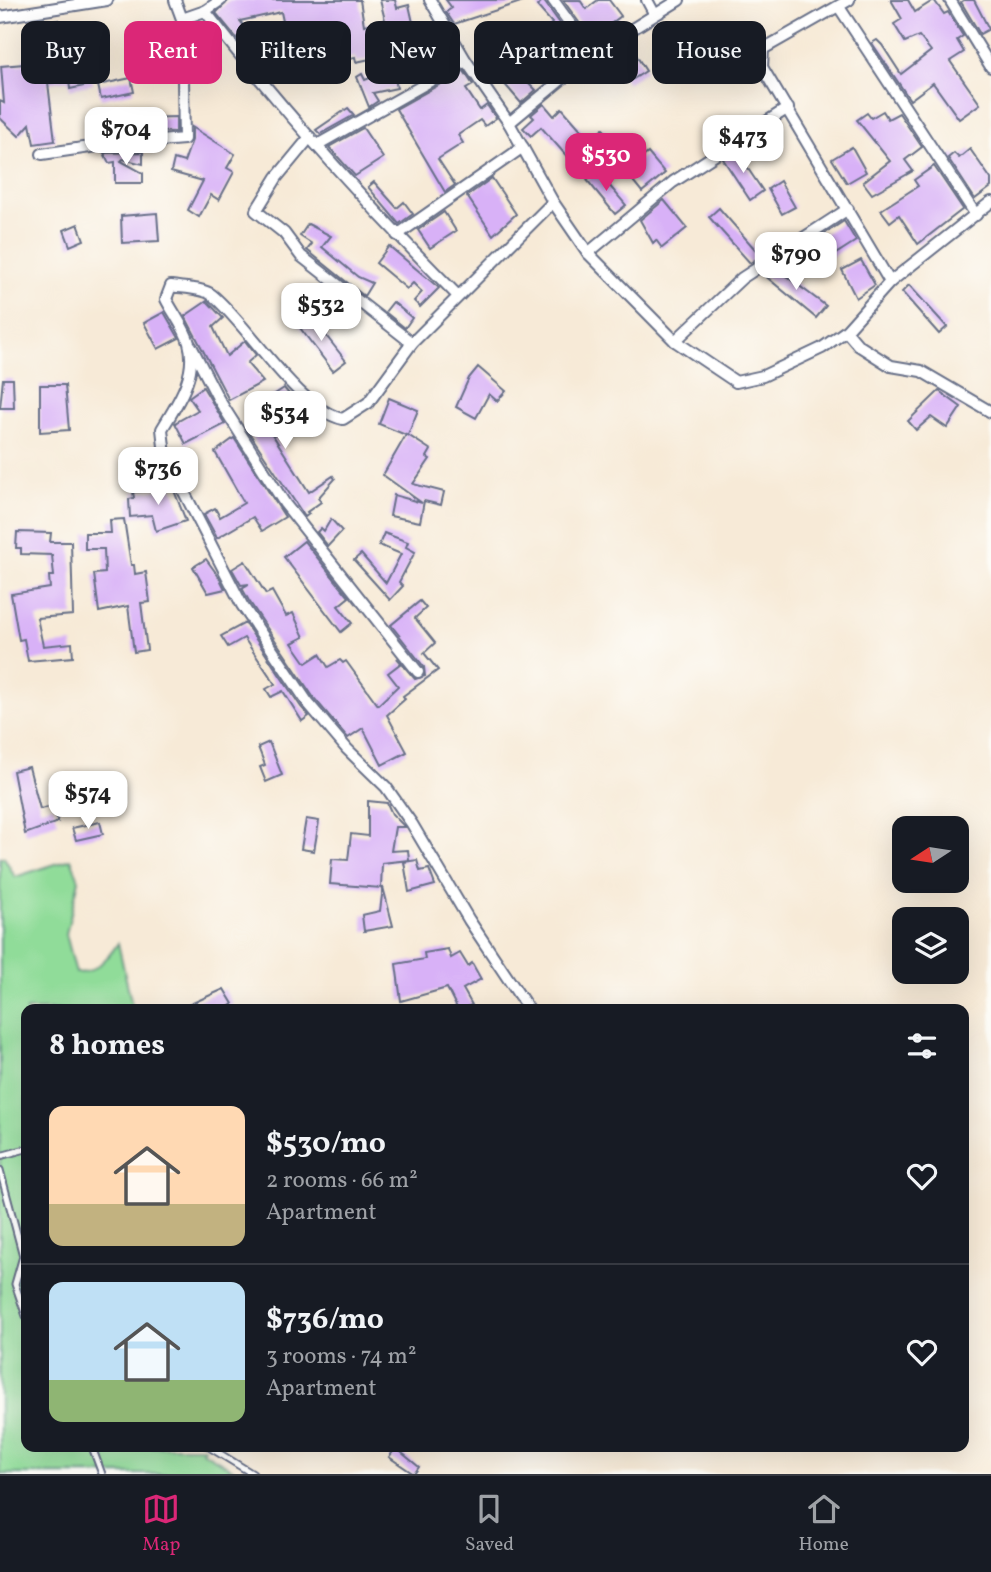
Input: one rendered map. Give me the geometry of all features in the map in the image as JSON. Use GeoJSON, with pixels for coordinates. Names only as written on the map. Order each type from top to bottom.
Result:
{"type":"FeatureCollection","features":[{"type":"Feature","properties":{"kind":"street"},"geometry":{"type":"LineString","coordinates":[[0,17],[107,0]]}},
{"type":"Feature","properties":{"kind":"street"},"geometry":{"type":"LineString","coordinates":[[42,155],[97,146],[184,139],[182,19],[175,0]]}},
{"type":"Feature","properties":{"kind":"street"},"geometry":{"type":"LineString","coordinates":[[182,19],[205,11],[221,0]]}},
{"type":"Feature","properties":{"kind":"street"},"geometry":{"type":"LineString","coordinates":[[430,0],[466,61],[509,124],[553,202],[588,253],[675,341],[736,382],[764,376],[822,348],[846,331],[890,282],[991,202]]}},
{"type":"Feature","properties":{"kind":"street"},"geometry":{"type":"LineString","coordinates":[[553,0],[568,21]]}},
{"type":"Feature","properties":{"kind":"street"},"geometry":{"type":"LineString","coordinates":[[647,0],[654,13]]}},
{"type":"Feature","properties":{"kind":"street"},"geometry":{"type":"LineString","coordinates":[[638,24],[679,0]]}},
{"type":"Feature","properties":{"kind":"street"},"geometry":{"type":"LineString","coordinates":[[849,0],[763,49],[762,67],[890,282]]}},
{"type":"Feature","properties":{"kind":"street"},"geometry":{"type":"LineString","coordinates":[[950,0],[991,66]]}},
{"type":"Feature","properties":{"kind":"street"},"geometry":{"type":"LineString","coordinates":[[839,7],[976,215]]}},
{"type":"Feature","properties":{"kind":"street"},"geometry":{"type":"LineString","coordinates":[[205,11],[251,71],[313,141],[397,235],[458,296]]}},
{"type":"Feature","properties":{"kind":"street"},"geometry":{"type":"LineString","coordinates":[[412,343],[301,256],[284,233],[256,211],[277,177],[313,141],[466,61]]}},
{"type":"Feature","properties":{"kind":"street"},"geometry":{"type":"LineString","coordinates":[[509,124],[556,84]]}},
{"type":"Feature","properties":{"kind":"street"},"geometry":{"type":"LineString","coordinates":[[588,253],[673,182],[788,108]]}},
{"type":"Feature","properties":{"kind":"street"},"geometry":{"type":"LineString","coordinates":[[397,235],[523,147]]}},
{"type":"Feature","properties":{"kind":"street"},"geometry":{"type":"LineString","coordinates":[[418,673],[285,505],[219,400],[166,299],[171,286],[210,293],[291,381],[328,416],[343,419],[368,403],[412,343],[553,202]]}},
{"type":"Feature","properties":{"kind":"street"},"geometry":{"type":"LineString","coordinates":[[675,341],[742,278],[848,209]]}},
{"type":"Feature","properties":{"kind":"street"},"geometry":{"type":"LineString","coordinates":[[846,331],[858,345],[891,366],[921,371],[991,412]]}},
{"type":"Feature","properties":{"kind":"street"},"geometry":{"type":"LineString","coordinates":[[190,343],[190,374],[185,391],[162,429],[165,455],[183,492],[249,616],[308,703],[347,749],[386,787],[525,1004]]}},
{"type":"Feature","properties":{"kind":"lane"},"geometry":{"type":"LineString","coordinates":[[0,1156],[21,1150]]}},
{"type":"Feature","properties":{"kind":"lane"},"geometry":{"type":"LineString","coordinates":[[0,1171],[21,1249]]}},
{"type":"Feature","properties":{"kind":"lane"},"geometry":{"type":"LineString","coordinates":[[21,1263],[15,1284],[21,1301]]}},
{"type":"Feature","properties":{"kind":"lane"},"geometry":{"type":"LineString","coordinates":[[94,1452],[102,1474]]}},
{"type":"Feature","properties":{"kind":"lane"},"geometry":{"type":"LineString","coordinates":[[217,1452],[253,1474]]}},
{"type":"Feature","properties":{"kind":"green space"},"geometry":{"type":"Polygon","coordinates":[[[4,857],[15,877],[71,859],[79,880],[66,934],[76,973],[95,968],[118,943],[132,1004],[21,1004],[21,1452],[204,1452],[241,1474],[0,1474],[0,858],[4,857]]]}},
{"type":"Feature","properties":{"kind":"building"},"geometry":{"type":"Polygon","coordinates":[[[229,0],[360,0],[365,25],[365,60],[356,62],[355,57],[351,58],[351,21],[283,21],[281,12],[236,21],[236,37],[216,13],[229,0]]]}},
{"type":"Feature","properties":{"kind":"building"},"geometry":{"type":"Polygon","coordinates":[[[380,0],[395,0],[397,8],[409,5],[413,21],[381,21],[385,20],[380,0]]]}},
{"type":"Feature","properties":{"kind":"building"},"geometry":{"type":"Polygon","coordinates":[[[446,0],[521,2],[460,22],[452,21],[446,12],[452,8],[446,0]]]}},
{"type":"Feature","properties":{"kind":"building"},"geometry":{"type":"Polygon","coordinates":[[[543,0],[558,21],[550,21],[537,6],[543,0]]]}},
{"type":"Feature","properties":{"kind":"building"},"geometry":{"type":"Polygon","coordinates":[[[563,0],[580,0],[586,9],[598,0],[609,0],[621,16],[614,21],[578,21],[563,0]]]}},
{"type":"Feature","properties":{"kind":"building"},"geometry":{"type":"Polygon","coordinates":[[[891,0],[908,0],[915,12],[934,0],[944,14],[948,12],[963,36],[957,40],[964,52],[950,61],[980,104],[959,119],[933,83],[910,100],[872,43],[877,40],[882,45],[901,74],[931,51],[919,36],[905,42],[894,24],[902,19],[891,0]]]}},
{"type":"Feature","properties":{"kind":"building"},"geometry":{"type":"Polygon","coordinates":[[[974,0],[989,29],[980,34],[961,2],[974,0]]]}},
{"type":"Feature","properties":{"kind":"building"},"geometry":{"type":"Polygon","coordinates":[[[638,58],[646,71],[638,76],[638,58]]]}},
{"type":"Feature","properties":{"kind":"building"},"geometry":{"type":"Polygon","coordinates":[[[21,64],[21,84],[48,84],[55,141],[34,144],[30,124],[19,136],[0,118],[0,101],[4,103],[1,66],[21,64]]]}},
{"type":"Feature","properties":{"kind":"building"},"geometry":{"type":"Polygon","coordinates":[[[464,71],[473,85],[466,89],[480,110],[487,105],[496,118],[485,126],[480,120],[458,135],[463,143],[438,159],[455,185],[445,192],[396,109],[441,84],[460,84],[460,73],[464,71]]]}},
{"type":"Feature","properties":{"kind":"building"},"geometry":{"type":"Polygon","coordinates":[[[362,74],[365,84],[396,84],[397,88],[373,93],[378,101],[369,107],[357,77],[362,74]]]}},
{"type":"Feature","properties":{"kind":"building"},"geometry":{"type":"Polygon","coordinates":[[[124,79],[124,84],[132,84],[134,92],[101,99],[98,85],[124,79]]]}},
{"type":"Feature","properties":{"kind":"building"},"geometry":{"type":"Polygon","coordinates":[[[69,84],[93,84],[70,89],[69,84]]]}},
{"type":"Feature","properties":{"kind":"building"},"geometry":{"type":"Polygon","coordinates":[[[505,84],[530,84],[536,90],[521,103],[505,84]]]}},
{"type":"Feature","properties":{"kind":"building"},"geometry":{"type":"Polygon","coordinates":[[[544,104],[554,116],[562,108],[590,140],[603,129],[613,140],[585,165],[576,155],[571,161],[541,127],[531,136],[523,128],[534,118],[531,115],[544,104]]]}},
{"type":"Feature","properties":{"kind":"building"},"geometry":{"type":"Polygon","coordinates":[[[348,108],[354,115],[320,134],[316,130],[348,108]]]}},
{"type":"Feature","properties":{"kind":"building"},"geometry":{"type":"Polygon","coordinates":[[[883,111],[888,119],[899,113],[922,147],[905,160],[913,171],[872,194],[863,182],[890,161],[857,120],[867,113],[871,118],[883,111]]]}},
{"type":"Feature","properties":{"kind":"building"},"geometry":{"type":"Polygon","coordinates":[[[176,117],[176,132],[140,131],[139,118],[176,117]]]}},
{"type":"Feature","properties":{"kind":"building"},"geometry":{"type":"Polygon","coordinates":[[[192,127],[235,154],[227,168],[234,172],[219,200],[211,195],[199,217],[188,210],[203,181],[171,172],[174,159],[184,162],[192,140],[192,127]]]}},
{"type":"Feature","properties":{"kind":"building"},"geometry":{"type":"Polygon","coordinates":[[[363,128],[383,158],[355,176],[329,147],[363,128]]]}},
{"type":"Feature","properties":{"kind":"building"},"geometry":{"type":"Polygon","coordinates":[[[852,147],[866,172],[847,183],[832,159],[852,147]]]}},
{"type":"Feature","properties":{"kind":"building"},"geometry":{"type":"Polygon","coordinates":[[[970,149],[991,179],[991,187],[975,199],[948,158],[954,153],[959,158],[970,149]]]}},
{"type":"Feature","properties":{"kind":"building"},"geometry":{"type":"Polygon","coordinates":[[[736,151],[763,191],[750,200],[723,159],[736,151]]]}},
{"type":"Feature","properties":{"kind":"building"},"geometry":{"type":"Polygon","coordinates":[[[143,152],[143,164],[123,159],[121,161],[143,173],[143,183],[115,183],[115,162],[109,163],[104,153],[143,152]]]}},
{"type":"Feature","properties":{"kind":"building"},"geometry":{"type":"Polygon","coordinates":[[[648,153],[665,173],[642,192],[625,171],[648,153]]]}},
{"type":"Feature","properties":{"kind":"building"},"geometry":{"type":"Polygon","coordinates":[[[934,166],[963,209],[918,244],[899,215],[890,222],[881,210],[918,186],[914,180],[934,166]]]}},
{"type":"Feature","properties":{"kind":"building"},"geometry":{"type":"Polygon","coordinates":[[[597,171],[626,205],[615,214],[587,180],[597,171]]]}},
{"type":"Feature","properties":{"kind":"building"},"geometry":{"type":"Polygon","coordinates":[[[492,178],[516,214],[493,235],[467,196],[492,178]]]}},
{"type":"Feature","properties":{"kind":"building"},"geometry":{"type":"Polygon","coordinates":[[[780,181],[795,207],[782,214],[768,189],[780,181]]]}},
{"type":"Feature","properties":{"kind":"building"},"geometry":{"type":"Polygon","coordinates":[[[374,182],[397,208],[404,202],[413,214],[399,224],[368,187],[374,182]]]}},
{"type":"Feature","properties":{"kind":"building"},"geometry":{"type":"Polygon","coordinates":[[[664,200],[687,228],[662,248],[656,240],[653,243],[640,220],[664,200]]]}},
{"type":"Feature","properties":{"kind":"building"},"geometry":{"type":"Polygon","coordinates":[[[719,208],[761,256],[750,263],[709,217],[719,208]]]}},
{"type":"Feature","properties":{"kind":"building"},"geometry":{"type":"Polygon","coordinates":[[[444,212],[456,231],[430,248],[418,230],[444,212]]]}},
{"type":"Feature","properties":{"kind":"building"},"geometry":{"type":"Polygon","coordinates":[[[157,213],[159,241],[122,243],[121,216],[157,213]]]}},
{"type":"Feature","properties":{"kind":"building"},"geometry":{"type":"Polygon","coordinates":[[[844,221],[856,241],[823,262],[812,242],[844,221]]]}},
{"type":"Feature","properties":{"kind":"building"},"geometry":{"type":"Polygon","coordinates":[[[78,224],[84,240],[70,246],[64,230],[78,224]]]}},
{"type":"Feature","properties":{"kind":"building"},"geometry":{"type":"Polygon","coordinates":[[[308,224],[331,236],[322,247],[358,277],[372,283],[364,296],[307,250],[312,244],[300,236],[308,224]]]}},
{"type":"Feature","properties":{"kind":"building"},"geometry":{"type":"Polygon","coordinates":[[[389,246],[439,288],[420,307],[414,301],[422,292],[413,283],[407,289],[376,263],[389,246]]]}},
{"type":"Feature","properties":{"kind":"building"},"geometry":{"type":"Polygon","coordinates":[[[861,260],[875,285],[856,298],[842,270],[861,260]]]}},
{"type":"Feature","properties":{"kind":"building"},"geometry":{"type":"Polygon","coordinates":[[[774,267],[826,306],[816,318],[763,274],[774,267]]]}},
{"type":"Feature","properties":{"kind":"building"},"geometry":{"type":"Polygon","coordinates":[[[909,285],[947,327],[939,334],[902,292],[909,285]]]}},
{"type":"Feature","properties":{"kind":"building"},"geometry":{"type":"Polygon","coordinates":[[[207,301],[223,318],[213,327],[227,356],[245,341],[256,355],[247,363],[263,382],[229,400],[185,316],[207,301]]]}},
{"type":"Feature","properties":{"kind":"building"},"geometry":{"type":"Polygon","coordinates":[[[393,302],[412,318],[405,328],[385,312],[393,302]]]}},
{"type":"Feature","properties":{"kind":"building"},"geometry":{"type":"Polygon","coordinates":[[[164,312],[179,338],[158,349],[144,323],[164,312]]]}},
{"type":"Feature","properties":{"kind":"building"},"geometry":{"type":"Polygon","coordinates":[[[309,314],[346,361],[333,371],[297,324],[309,314]]]}},
{"type":"Feature","properties":{"kind":"building"},"geometry":{"type":"Polygon","coordinates":[[[478,367],[506,391],[497,401],[489,394],[476,418],[456,407],[469,378],[478,367]]]}},
{"type":"Feature","properties":{"kind":"building"},"geometry":{"type":"Polygon","coordinates":[[[3,379],[13,379],[14,408],[0,408],[3,379]]]}},
{"type":"Feature","properties":{"kind":"building"},"geometry":{"type":"Polygon","coordinates":[[[40,385],[65,385],[69,430],[40,432],[40,385]]]}},
{"type":"Feature","properties":{"kind":"building"},"geometry":{"type":"Polygon","coordinates":[[[203,387],[225,424],[186,444],[175,423],[198,410],[189,397],[203,387]]]}},
{"type":"Feature","properties":{"kind":"building"},"geometry":{"type":"Polygon","coordinates":[[[284,388],[297,404],[299,402],[308,409],[296,423],[286,414],[267,426],[309,492],[333,476],[335,479],[318,498],[321,502],[307,512],[309,514],[305,517],[246,428],[272,410],[266,400],[284,388]]]}},
{"type":"Feature","properties":{"kind":"building"},"geometry":{"type":"Polygon","coordinates":[[[939,391],[961,407],[947,428],[931,417],[916,430],[908,421],[939,391]]]}},
{"type":"Feature","properties":{"kind":"building"},"geometry":{"type":"Polygon","coordinates":[[[389,398],[418,410],[408,435],[431,450],[427,457],[430,459],[413,484],[444,492],[441,505],[424,501],[420,522],[390,516],[394,495],[422,503],[383,475],[406,435],[379,424],[389,398]]]}},
{"type":"Feature","properties":{"kind":"building"},"geometry":{"type":"Polygon","coordinates":[[[234,438],[285,517],[262,531],[253,517],[217,538],[204,514],[215,508],[220,517],[244,503],[215,452],[234,438]]]}},
{"type":"Feature","properties":{"kind":"building"},"geometry":{"type":"Polygon","coordinates":[[[171,483],[186,521],[156,531],[152,515],[130,517],[129,499],[134,498],[133,492],[160,490],[159,487],[171,483]]]}},
{"type":"Feature","properties":{"kind":"building"},"geometry":{"type":"Polygon","coordinates":[[[124,519],[131,565],[134,565],[135,574],[146,572],[150,602],[141,603],[147,650],[134,652],[128,606],[99,612],[94,574],[105,573],[104,549],[85,549],[85,533],[111,533],[110,520],[124,519]]]}},
{"type":"Feature","properties":{"kind":"building"},"geometry":{"type":"Polygon","coordinates":[[[331,519],[342,531],[328,546],[317,532],[321,528],[324,531],[331,519]]]}},
{"type":"Feature","properties":{"kind":"building"},"geometry":{"type":"Polygon","coordinates":[[[17,532],[51,533],[50,542],[71,542],[73,615],[37,618],[43,646],[72,643],[73,657],[28,661],[24,639],[19,640],[11,594],[50,588],[49,576],[54,576],[52,555],[21,554],[21,548],[16,548],[17,532]]]}},
{"type":"Feature","properties":{"kind":"building"},"geometry":{"type":"Polygon","coordinates":[[[384,533],[408,542],[406,547],[415,552],[399,582],[403,586],[390,600],[354,560],[361,554],[386,583],[401,554],[379,545],[384,533]]]}},
{"type":"Feature","properties":{"kind":"building"},"geometry":{"type":"Polygon","coordinates":[[[304,541],[349,597],[338,606],[352,623],[341,632],[284,557],[304,541]]]}},
{"type":"Feature","properties":{"kind":"building"},"geometry":{"type":"Polygon","coordinates":[[[206,559],[225,589],[208,593],[193,567],[206,559]]]}},
{"type":"Feature","properties":{"kind":"building"},"geometry":{"type":"Polygon","coordinates":[[[245,561],[266,594],[272,591],[286,616],[293,613],[304,637],[292,643],[306,663],[320,654],[328,667],[340,660],[343,663],[346,661],[378,705],[398,686],[388,673],[401,663],[397,658],[415,679],[425,676],[424,667],[391,625],[420,601],[426,608],[415,618],[435,643],[424,653],[438,670],[403,696],[405,699],[387,715],[407,752],[382,765],[363,728],[348,738],[314,698],[249,601],[242,588],[249,584],[241,585],[232,569],[245,561]]]}},
{"type":"Feature","properties":{"kind":"building"},"geometry":{"type":"Polygon","coordinates":[[[245,623],[309,716],[302,721],[283,691],[271,697],[266,689],[275,684],[244,638],[228,647],[221,636],[245,623]]]}},
{"type":"Feature","properties":{"kind":"building"},"geometry":{"type":"Polygon","coordinates":[[[269,742],[282,775],[266,782],[260,767],[265,765],[258,747],[269,742]]]}},
{"type":"Feature","properties":{"kind":"building"},"geometry":{"type":"Polygon","coordinates":[[[29,767],[40,809],[53,806],[58,822],[25,834],[13,771],[29,767]]]}},
{"type":"Feature","properties":{"kind":"building"},"geometry":{"type":"Polygon","coordinates":[[[368,801],[387,803],[392,814],[405,827],[395,827],[391,851],[408,850],[409,860],[382,863],[381,888],[330,884],[332,859],[348,860],[351,834],[368,836],[368,801]]]}},
{"type":"Feature","properties":{"kind":"building"},"geometry":{"type":"Polygon","coordinates":[[[306,819],[319,821],[314,851],[301,849],[306,819]]]}},
{"type":"Feature","properties":{"kind":"building"},"geometry":{"type":"Polygon","coordinates":[[[100,822],[103,834],[76,840],[72,828],[100,822]]]}},
{"type":"Feature","properties":{"kind":"building"},"geometry":{"type":"Polygon","coordinates":[[[417,860],[420,871],[429,869],[435,885],[409,892],[404,862],[417,860]]]}},
{"type":"Feature","properties":{"kind":"building"},"geometry":{"type":"Polygon","coordinates":[[[383,887],[393,926],[364,931],[362,915],[380,911],[383,887]]]}},
{"type":"Feature","properties":{"kind":"building"},"geometry":{"type":"Polygon","coordinates":[[[448,949],[451,958],[460,953],[468,966],[472,963],[481,979],[463,989],[471,1004],[455,1004],[447,988],[401,1001],[396,964],[425,959],[424,953],[448,949]]]}},
{"type":"Feature","properties":{"kind":"building"},"geometry":{"type":"Polygon","coordinates":[[[224,989],[233,1004],[190,1004],[224,989]]]}},
{"type":"Feature","properties":{"kind":"building"},"geometry":{"type":"Polygon","coordinates":[[[393,1452],[401,1452],[419,1467],[414,1474],[389,1457],[393,1452]]]}}]}
